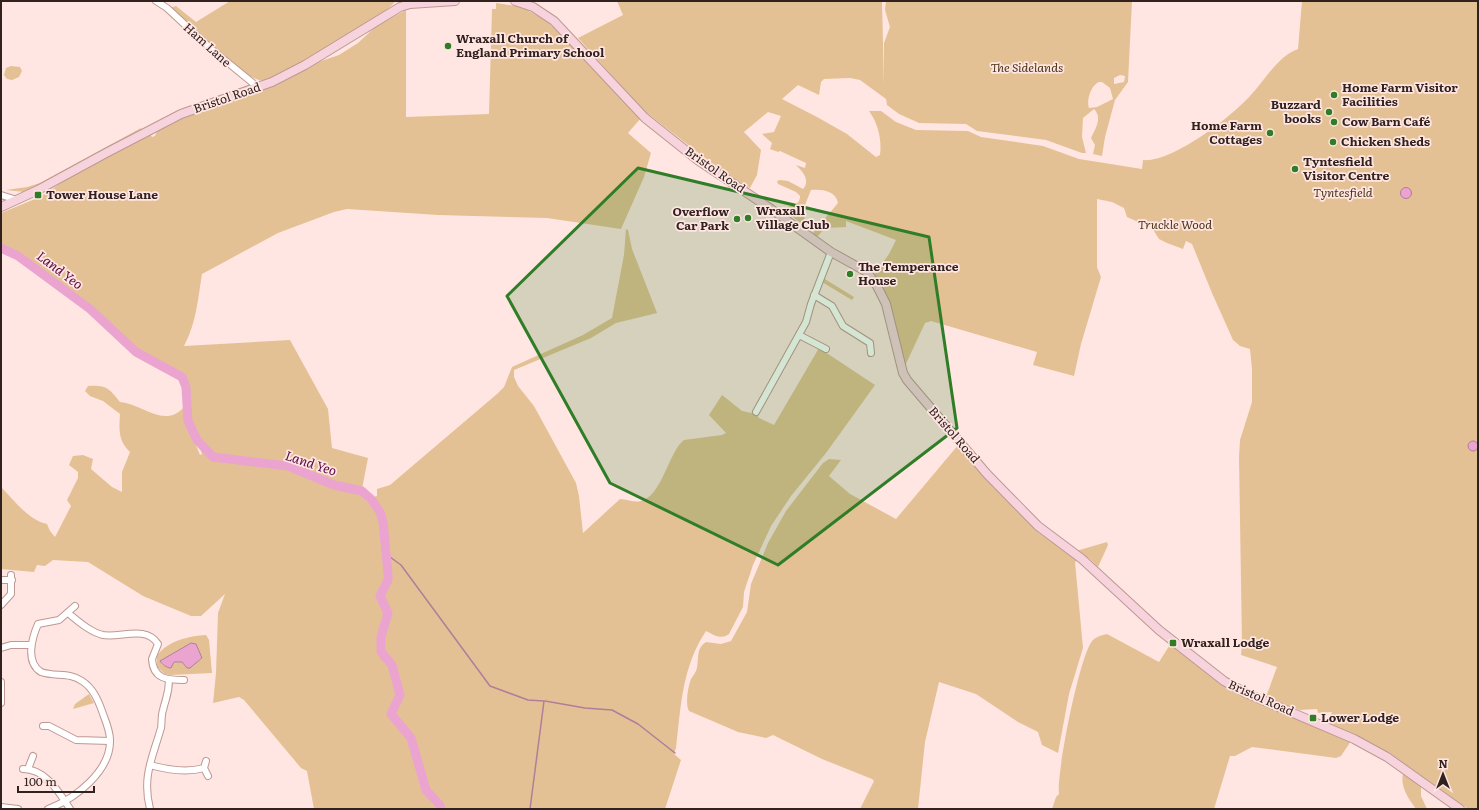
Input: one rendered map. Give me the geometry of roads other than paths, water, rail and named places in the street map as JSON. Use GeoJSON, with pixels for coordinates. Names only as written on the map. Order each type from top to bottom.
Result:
{"type":"FeatureCollection","features":[{"type":"Feature","properties":{"kind":"main road","name":"Bristol Road"},"geometry":{"type":"LineString","coordinates":[[1,207],[181,114],[200,106],[259,88],[305,65],[402,6],[455,1]]}},
{"type":"Feature","properties":{"kind":"main road","name":"Bristol Road"},"geometry":{"type":"LineString","coordinates":[[515,1],[533,7],[554,21],[645,118],[712,171],[760,201],[831,252],[860,268],[872,278],[883,296],[889,310],[902,367],[907,380],[988,474],[1038,526],[1082,558],[1159,630],[1224,681],[1246,693],[1354,739],[1387,757],[1460,809]]}},
{"type":"Feature","properties":{"kind":"street","name":"Ham Lane"},"geometry":{"type":"LineString","coordinates":[[156,1],[167,8],[210,48],[259,88]]}},
{"type":"Feature","properties":{"kind":"street"},"geometry":{"type":"LineString","coordinates":[[1,195],[9,196],[16,200]]}},
{"type":"Feature","properties":{"kind":"street"},"geometry":{"type":"LineString","coordinates":[[756,412],[769,396],[806,322],[814,295],[831,252]]}},
{"type":"Feature","properties":{"kind":"street"},"geometry":{"type":"LineString","coordinates":[[814,295],[832,306],[843,326],[861,339],[871,343],[871,353]]}},
{"type":"Feature","properties":{"kind":"street"},"geometry":{"type":"LineString","coordinates":[[799,335],[824,346]]}},
{"type":"Feature","properties":{"kind":"street"},"geometry":{"type":"LineString","coordinates":[[1,605],[11,594],[12,577],[3,580]]}},
{"type":"Feature","properties":{"kind":"street"},"geometry":{"type":"LineString","coordinates":[[48,809],[83,787],[99,773],[108,753],[110,741],[109,731],[99,703],[88,685],[72,676],[50,675],[39,671],[33,663],[31,645],[38,623],[55,622],[68,614],[75,606]]}},
{"type":"Feature","properties":{"kind":"street"},"geometry":{"type":"LineString","coordinates":[[68,614],[88,628],[101,634],[140,634],[152,637],[159,645],[152,657],[154,667],[160,676],[169,680],[184,680]]}},
{"type":"Feature","properties":{"kind":"street"},"geometry":{"type":"LineString","coordinates":[[1,648],[14,645],[31,645]]}},
{"type":"Feature","properties":{"kind":"street"},"geometry":{"type":"LineString","coordinates":[[150,809],[146,785],[161,725],[163,710],[169,695],[169,680]]}},
{"type":"Feature","properties":{"kind":"street"},"geometry":{"type":"LineString","coordinates":[[1,682],[1,702]]}},
{"type":"Feature","properties":{"kind":"street"},"geometry":{"type":"LineString","coordinates":[[43,726],[54,726],[76,740],[110,741]]}},
{"type":"Feature","properties":{"kind":"street"},"geometry":{"type":"LineString","coordinates":[[33,756],[25,769],[51,782],[70,809]]}},
{"type":"Feature","properties":{"kind":"street"},"geometry":{"type":"LineString","coordinates":[[150,765],[174,771],[205,764],[208,776]]}},
{"type":"Feature","properties":{"kind":"street"},"geometry":{"type":"LineString","coordinates":[[1,807],[18,809]]}},
{"type":"Feature","properties":{"kind":"waterway","name":"Land Yeo"},"geometry":{"type":"LineString","coordinates":[[1,248],[18,256],[90,309],[136,352],[182,377],[186,387],[188,421],[197,440],[213,457],[288,466],[334,485],[362,491],[371,499],[380,512],[383,522],[388,573],[388,580],[380,596],[388,613],[381,637],[381,652],[392,665],[400,695],[391,714],[411,738],[426,790],[440,805],[441,809]]}},
{"type":"Feature","properties":{"kind":"waterway"},"geometry":{"type":"LineString","coordinates":[[386,554],[401,565],[490,686],[528,700],[544,701],[530,809]]}},
{"type":"Feature","properties":{"kind":"waterway"},"geometry":{"type":"LineString","coordinates":[[545,701],[585,708],[612,710],[638,724],[675,753]]}},
{"type":"Feature","properties":{"kind":"place","name":"Wraxall Church of England Primary School"},"geometry":{"type":"Point","coordinates":[448,46]}},
{"type":"Feature","properties":{"kind":"place","name":"Home Farm Visitor Facilities"},"geometry":{"type":"Point","coordinates":[1334,95]}},
{"type":"Feature","properties":{"kind":"place","name":"Buzzard books"},"geometry":{"type":"Point","coordinates":[1329,112]}},
{"type":"Feature","properties":{"kind":"place","name":"Cow Barn Café"},"geometry":{"type":"Point","coordinates":[1334,122]}},
{"type":"Feature","properties":{"kind":"place","name":"Home Farm Cottages"},"geometry":{"type":"Point","coordinates":[1270,133]}},
{"type":"Feature","properties":{"kind":"place","name":"Chicken Sheds"},"geometry":{"type":"Point","coordinates":[1333,142]}},
{"type":"Feature","properties":{"kind":"place","name":"Tyntesfield Visitor Centre"},"geometry":{"type":"Point","coordinates":[1295,169]}},
{"type":"Feature","properties":{"kind":"place","name":"Tower House Lane"},"geometry":{"type":"Point","coordinates":[38,195]}},
{"type":"Feature","properties":{"kind":"place","name":"Wraxall Village Club"},"geometry":{"type":"Point","coordinates":[748,218]}},
{"type":"Feature","properties":{"kind":"place","name":"Overflow Car Park"},"geometry":{"type":"Point","coordinates":[737,219]}},
{"type":"Feature","properties":{"kind":"place","name":"The Temperance House"},"geometry":{"type":"Point","coordinates":[850,274]}},
{"type":"Feature","properties":{"kind":"place","name":"Wraxall Lodge"},"geometry":{"type":"Point","coordinates":[1173,643]}},
{"type":"Feature","properties":{"kind":"place","name":"Lower Lodge"},"geometry":{"type":"Point","coordinates":[1313,718]}},
{"type":"Feature","properties":{"kind":"park label","name":"The Sidelands"},"geometry":{"type":"Point","coordinates":[1027,68]}},
{"type":"Feature","properties":{"kind":"park label","name":"Tyntesfield"},"geometry":{"type":"Point","coordinates":[1343,193]}},
{"type":"Feature","properties":{"kind":"park label","name":"Truckle Wood"},"geometry":{"type":"Point","coordinates":[1175,225]}}]}
